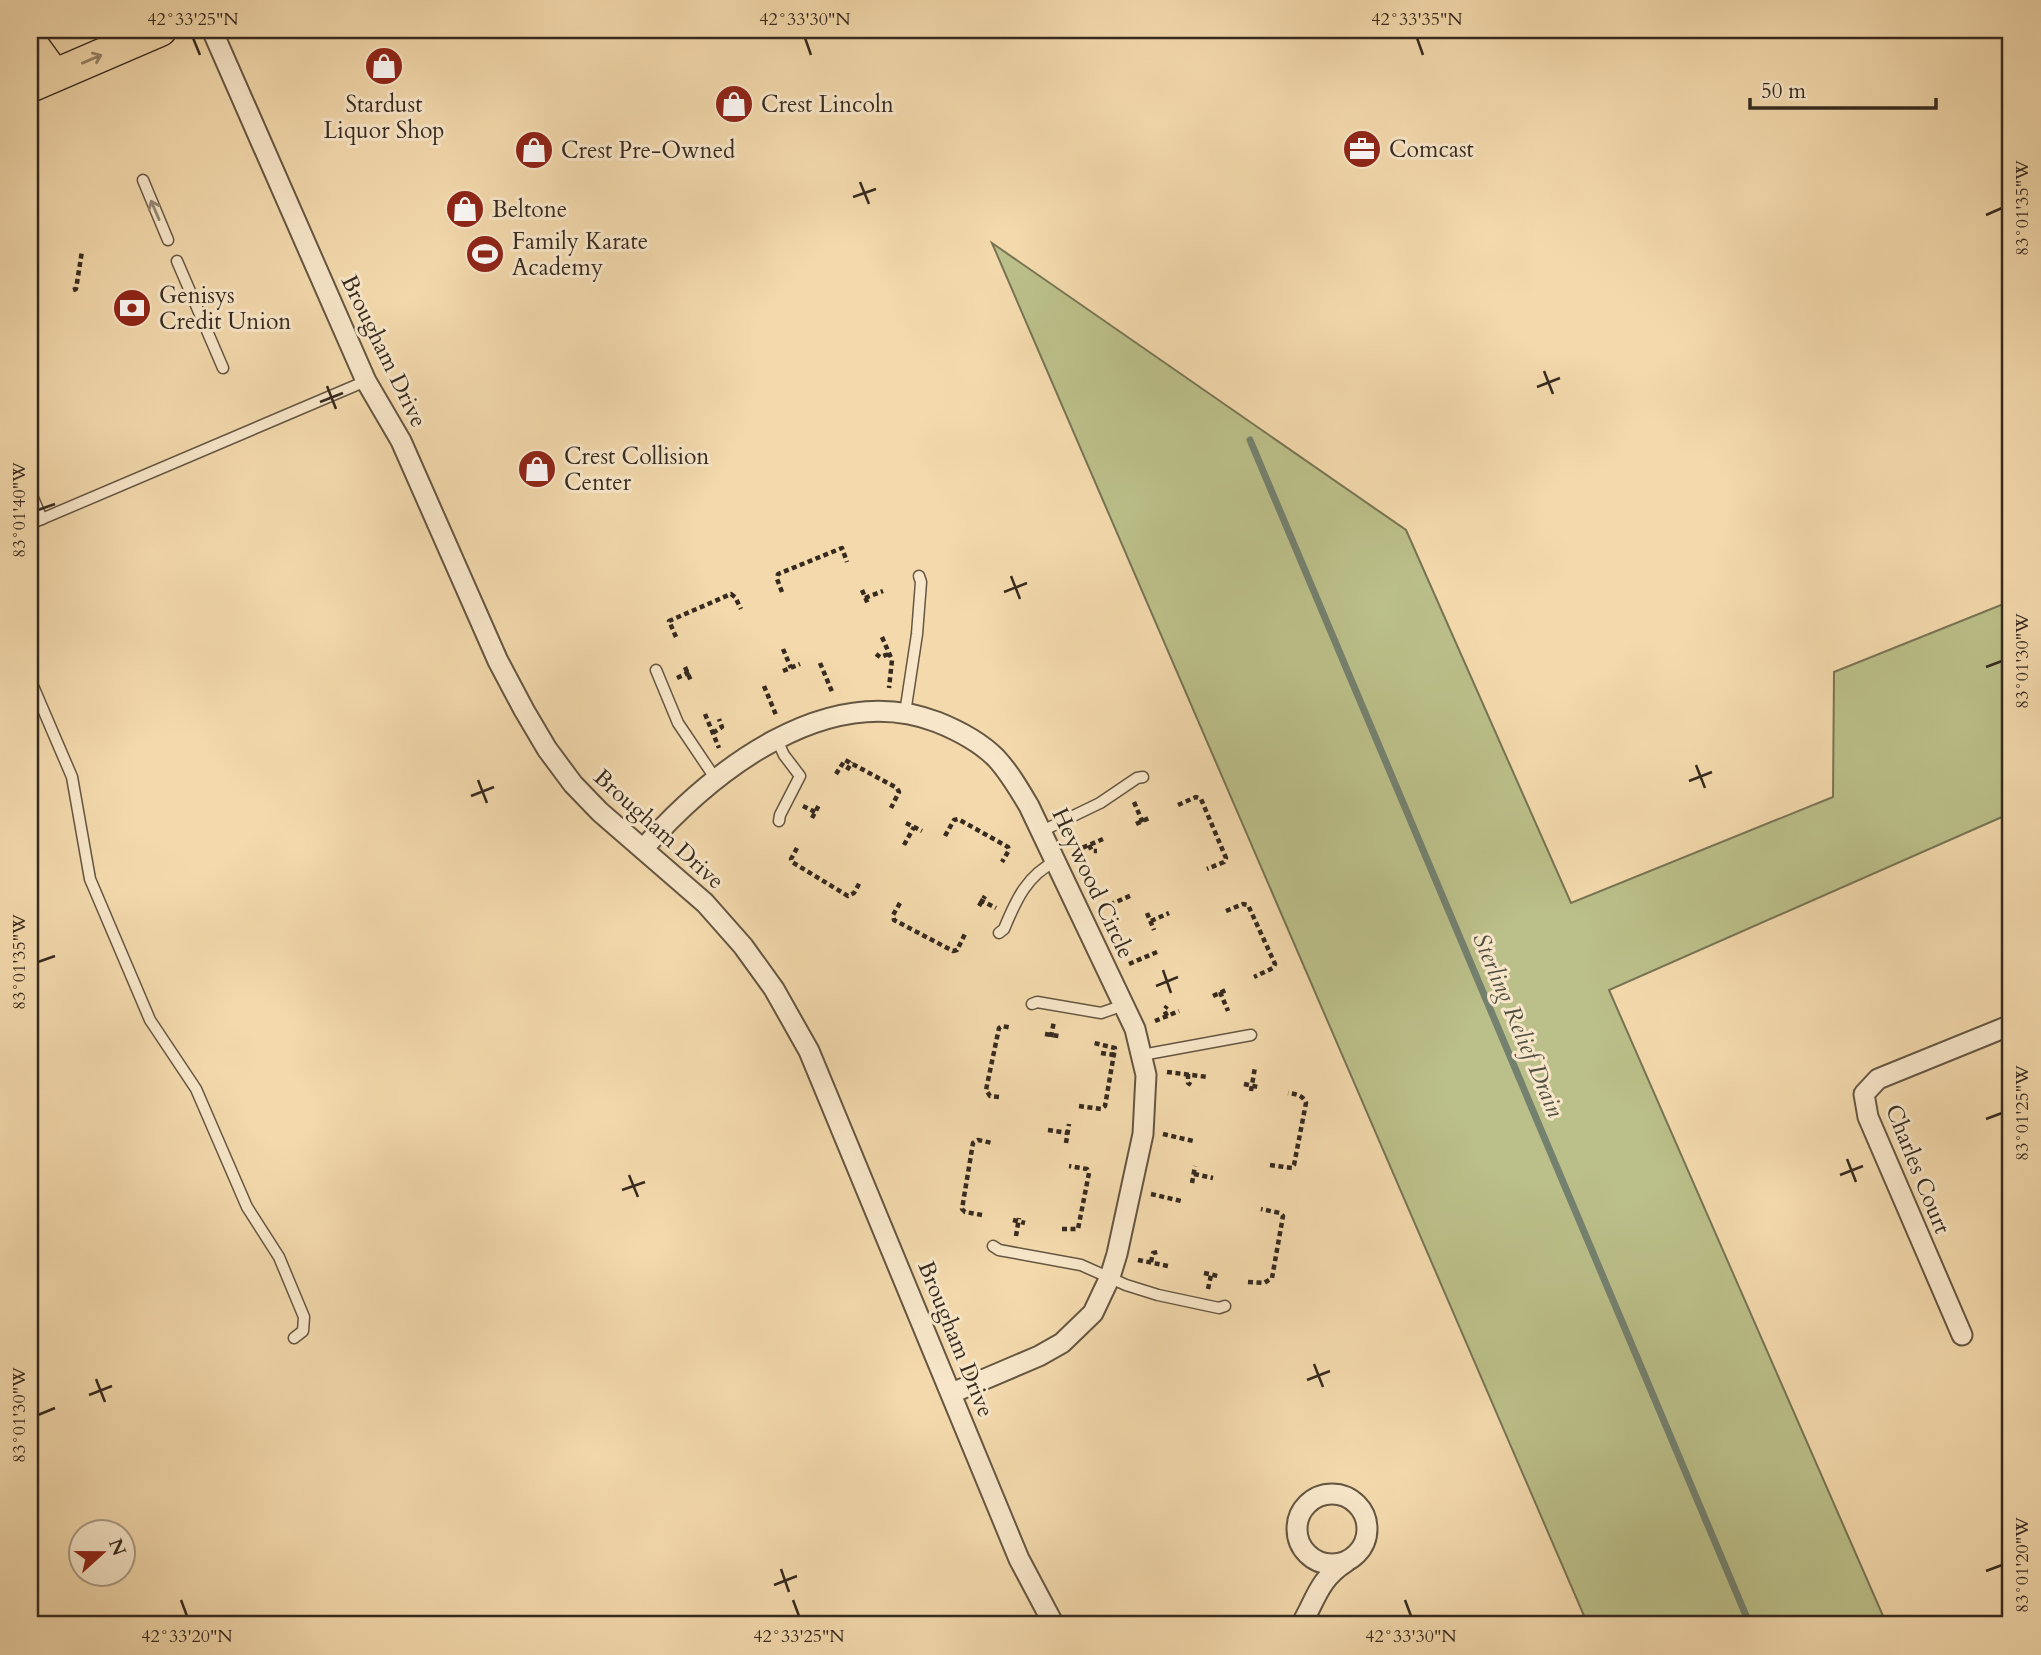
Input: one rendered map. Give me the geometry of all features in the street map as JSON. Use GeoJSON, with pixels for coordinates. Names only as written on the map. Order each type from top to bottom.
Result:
{"type":"FeatureCollection","features":[{"type":"Feature","properties":{"kind":"main road"},"geometry":{"type":"LineString","coordinates":[[30,42],[42,81],[160,30]]}},
{"type":"Feature","properties":{"kind":"street","name":"Brougham Drive"},"geometry":{"type":"LineString","coordinates":[[212,30],[366,381],[401,441],[498,661],[524,710],[547,749],[573,784],[705,903],[743,946],[774,989],[809,1051],[1045,1622]]}},
{"type":"Feature","properties":{"kind":"street","name":"Heywood Circle"},"geometry":{"type":"LineString","coordinates":[[643,849],[715,778],[742,759],[814,723],[842,715],[869,712],[905,713],[951,728],[995,757],[1019,788],[1135,1029],[1146,1075],[1143,1134],[1110,1277],[1093,1312],[1062,1343],[952,1393]]}},
{"type":"Feature","properties":{"kind":"street","name":"Charles Court"},"geometry":{"type":"LineString","coordinates":[[1962,1335],[1868,1117],[1864,1094],[1878,1079],[2011,1025]]}},
{"type":"Feature","properties":{"kind":"street"},"geometry":{"type":"LineString","coordinates":[[1301,1625],[1319,1587],[1331,1572],[1348,1561],[1364,1545],[1367,1534],[1363,1512],[1356,1503],[1336,1494],[1325,1494],[1314,1499],[1304,1507],[1298,1517],[1298,1541],[1315,1569],[1319,1587]]}},
{"type":"Feature","properties":{"kind":"street"},"geometry":{"type":"LineString","coordinates":[[1305,1552],[1314,1560],[1325,1564],[1348,1561]]}},
{"type":"Feature","properties":{"kind":"lane"},"geometry":{"type":"LineString","coordinates":[[142,180],[168,240]]}},
{"type":"Feature","properties":{"kind":"lane"},"geometry":{"type":"LineString","coordinates":[[177,261],[223,368]]}},
{"type":"Feature","properties":{"kind":"lane"},"geometry":{"type":"LineString","coordinates":[[30,524],[366,381]]}},
{"type":"Feature","properties":{"kind":"lane"},"geometry":{"type":"LineString","coordinates":[[30,491],[42,519]]}},
{"type":"Feature","properties":{"kind":"lane"},"geometry":{"type":"LineString","coordinates":[[905,713],[917,634],[919,576]]}},
{"type":"Feature","properties":{"kind":"lane"},"geometry":{"type":"LineString","coordinates":[[656,670],[683,734],[715,778]]}},
{"type":"Feature","properties":{"kind":"lane"},"geometry":{"type":"LineString","coordinates":[[30,679],[72,777],[90,879],[150,1020],[196,1088],[247,1207],[279,1257],[304,1317],[303,1331],[294,1338]]}},
{"type":"Feature","properties":{"kind":"lane"},"geometry":{"type":"LineString","coordinates":[[777,740],[784,755],[800,776],[779,821]]}},
{"type":"Feature","properties":{"kind":"lane"},"geometry":{"type":"LineString","coordinates":[[1042,831],[1100,803],[1137,778],[1143,777]]}},
{"type":"Feature","properties":{"kind":"lane"},"geometry":{"type":"LineString","coordinates":[[999,933],[1029,880],[1042,868],[1056,861]]}},
{"type":"Feature","properties":{"kind":"lane"},"geometry":{"type":"LineString","coordinates":[[1032,1004],[1037,1002],[1101,1013],[1124,1005]]}},
{"type":"Feature","properties":{"kind":"lane"},"geometry":{"type":"LineString","coordinates":[[1142,1055],[1251,1035]]}},
{"type":"Feature","properties":{"kind":"lane"},"geometry":{"type":"LineString","coordinates":[[993,1246],[999,1250],[1081,1265],[1126,1285],[1158,1295],[1219,1308],[1226,1306]]}},
{"type":"Feature","properties":{"kind":"path"},"geometry":{"type":"LineString","coordinates":[[72,290],[76,289],[82,251]]}},
{"type":"Feature","properties":{"kind":"path"},"geometry":{"type":"LineString","coordinates":[[782,592],[778,575],[842,548],[847,562]]}},
{"type":"Feature","properties":{"kind":"path"},"geometry":{"type":"LineString","coordinates":[[862,590],[867,601],[883,591]]}},
{"type":"Feature","properties":{"kind":"path"},"geometry":{"type":"LineString","coordinates":[[676,637],[669,621],[732,594],[741,609]]}},
{"type":"Feature","properties":{"kind":"path"},"geometry":{"type":"LineString","coordinates":[[882,638],[892,660],[889,688]]}},
{"type":"Feature","properties":{"kind":"path"},"geometry":{"type":"LineString","coordinates":[[783,649],[791,668]]}},
{"type":"Feature","properties":{"kind":"path"},"geometry":{"type":"LineString","coordinates":[[876,654],[880,657],[889,654]]}},
{"type":"Feature","properties":{"kind":"path"},"geometry":{"type":"LineString","coordinates":[[820,663],[833,694]]}},
{"type":"Feature","properties":{"kind":"path"},"geometry":{"type":"LineString","coordinates":[[783,671],[800,664]]}},
{"type":"Feature","properties":{"kind":"path"},"geometry":{"type":"LineString","coordinates":[[685,667],[690,673],[691,681]]}},
{"type":"Feature","properties":{"kind":"path"},"geometry":{"type":"LineString","coordinates":[[670,681],[690,673]]}},
{"type":"Feature","properties":{"kind":"path"},"geometry":{"type":"LineString","coordinates":[[764,686],[776,715]]}},
{"type":"Feature","properties":{"kind":"path"},"geometry":{"type":"LineString","coordinates":[[705,714],[719,748]]}},
{"type":"Feature","properties":{"kind":"path"},"geometry":{"type":"LineString","coordinates":[[713,733],[722,727],[719,719]]}},
{"type":"Feature","properties":{"kind":"path"},"geometry":{"type":"LineString","coordinates":[[836,774],[845,760],[899,789],[891,808]]}},
{"type":"Feature","properties":{"kind":"path"},"geometry":{"type":"LineString","coordinates":[[848,770],[852,762]]}},
{"type":"Feature","properties":{"kind":"path"},"geometry":{"type":"LineString","coordinates":[[1178,805],[1196,797],[1201,799],[1226,858],[1224,862],[1208,869]]}},
{"type":"Feature","properties":{"kind":"path"},"geometry":{"type":"LineString","coordinates":[[1134,802],[1143,822]]}},
{"type":"Feature","properties":{"kind":"path"},"geometry":{"type":"LineString","coordinates":[[798,803],[817,813]]}},
{"type":"Feature","properties":{"kind":"path"},"geometry":{"type":"LineString","coordinates":[[812,818],[819,806]]}},
{"type":"Feature","properties":{"kind":"path"},"geometry":{"type":"LineString","coordinates":[[945,836],[955,818],[1009,848],[1002,862]]}},
{"type":"Feature","properties":{"kind":"path"},"geometry":{"type":"LineString","coordinates":[[1136,824],[1149,818]]}},
{"type":"Feature","properties":{"kind":"path"},"geometry":{"type":"LineString","coordinates":[[906,823],[922,831]]}},
{"type":"Feature","properties":{"kind":"path"},"geometry":{"type":"LineString","coordinates":[[904,845],[914,827]]}},
{"type":"Feature","properties":{"kind":"path"},"geometry":{"type":"LineString","coordinates":[[1075,851],[1103,839]]}},
{"type":"Feature","properties":{"kind":"path"},"geometry":{"type":"LineString","coordinates":[[998,850],[1002,843]]}},
{"type":"Feature","properties":{"kind":"path"},"geometry":{"type":"LineString","coordinates":[[1089,845],[1092,851],[1097,850]]}},
{"type":"Feature","properties":{"kind":"path"},"geometry":{"type":"LineString","coordinates":[[797,848],[792,862],[848,895],[854,894],[860,882]]}},
{"type":"Feature","properties":{"kind":"path"},"geometry":{"type":"LineString","coordinates":[[1102,908],[1132,895]]}},
{"type":"Feature","properties":{"kind":"path"},"geometry":{"type":"LineString","coordinates":[[982,901],[1000,910]]}},
{"type":"Feature","properties":{"kind":"path"},"geometry":{"type":"LineString","coordinates":[[900,903],[893,915],[894,920],[953,951],[957,950],[965,934]]}},
{"type":"Feature","properties":{"kind":"path"},"geometry":{"type":"LineString","coordinates":[[1226,911],[1243,904],[1248,905],[1275,964],[1273,968],[1254,977]]}},
{"type":"Feature","properties":{"kind":"path"},"geometry":{"type":"LineString","coordinates":[[1147,913],[1154,929]]}},
{"type":"Feature","properties":{"kind":"path"},"geometry":{"type":"LineString","coordinates":[[1151,921],[1169,913]]}},
{"type":"Feature","properties":{"kind":"path"},"geometry":{"type":"LineString","coordinates":[[1129,964],[1157,952]]}},
{"type":"Feature","properties":{"kind":"path"},"geometry":{"type":"LineString","coordinates":[[1213,996],[1226,990]]}},
{"type":"Feature","properties":{"kind":"path"},"geometry":{"type":"LineString","coordinates":[[1220,992],[1228,1011]]}},
{"type":"Feature","properties":{"kind":"path"},"geometry":{"type":"LineString","coordinates":[[1167,1006],[1164,1008],[1167,1016]]}},
{"type":"Feature","properties":{"kind":"path"},"geometry":{"type":"LineString","coordinates":[[1156,1021],[1179,1011]]}},
{"type":"Feature","properties":{"kind":"path"},"geometry":{"type":"LineString","coordinates":[[1051,1036],[1054,1016]]}},
{"type":"Feature","properties":{"kind":"path"},"geometry":{"type":"LineString","coordinates":[[999,1097],[990,1096],[986,1090],[1000,1027],[1012,1028]]}},
{"type":"Feature","properties":{"kind":"path"},"geometry":{"type":"LineString","coordinates":[[1045,1034],[1059,1037]]}},
{"type":"Feature","properties":{"kind":"path"},"geometry":{"type":"LineString","coordinates":[[1079,1106],[1103,1109],[1114,1055],[1113,1046],[1094,1043]]}},
{"type":"Feature","properties":{"kind":"path"},"geometry":{"type":"LineString","coordinates":[[1101,1053],[1114,1055]]}},
{"type":"Feature","properties":{"kind":"path"},"geometry":{"type":"LineString","coordinates":[[1251,1088],[1255,1067]]}},
{"type":"Feature","properties":{"kind":"path"},"geometry":{"type":"LineString","coordinates":[[1166,1072],[1208,1077]]}},
{"type":"Feature","properties":{"kind":"path"},"geometry":{"type":"LineString","coordinates":[[1188,1073],[1188,1083],[1191,1085]]}},
{"type":"Feature","properties":{"kind":"path"},"geometry":{"type":"LineString","coordinates":[[1244,1084],[1251,1088],[1258,1087]]}},
{"type":"Feature","properties":{"kind":"path"},"geometry":{"type":"LineString","coordinates":[[1270,1165],[1288,1169],[1294,1165],[1306,1103],[1299,1095],[1288,1093]]}},
{"type":"Feature","properties":{"kind":"path"},"geometry":{"type":"LineString","coordinates":[[1066,1143],[1069,1125]]}},
{"type":"Feature","properties":{"kind":"path"},"geometry":{"type":"LineString","coordinates":[[1048,1130],[1068,1133]]}},
{"type":"Feature","properties":{"kind":"path"},"geometry":{"type":"LineString","coordinates":[[1163,1134],[1193,1141]]}},
{"type":"Feature","properties":{"kind":"path"},"geometry":{"type":"LineString","coordinates":[[982,1215],[962,1209],[973,1143],[978,1140],[992,1143]]}},
{"type":"Feature","properties":{"kind":"path"},"geometry":{"type":"LineString","coordinates":[[1062,1228],[1077,1231],[1089,1170],[1069,1166]]}},
{"type":"Feature","properties":{"kind":"path"},"geometry":{"type":"LineString","coordinates":[[1192,1183],[1195,1166]]}},
{"type":"Feature","properties":{"kind":"path"},"geometry":{"type":"LineString","coordinates":[[1194,1174],[1213,1178]]}},
{"type":"Feature","properties":{"kind":"path"},"geometry":{"type":"LineString","coordinates":[[1151,1194],[1181,1201]]}},
{"type":"Feature","properties":{"kind":"path"},"geometry":{"type":"LineString","coordinates":[[1248,1282],[1264,1283],[1272,1278],[1283,1216],[1261,1209]]}},
{"type":"Feature","properties":{"kind":"path"},"geometry":{"type":"LineString","coordinates":[[1015,1241],[1019,1221]]}},
{"type":"Feature","properties":{"kind":"path"},"geometry":{"type":"LineString","coordinates":[[1072,1221],[1080,1222]]}},
{"type":"Feature","properties":{"kind":"path"},"geometry":{"type":"LineString","coordinates":[[1150,1262],[1153,1254],[1158,1252]]}},
{"type":"Feature","properties":{"kind":"path"},"geometry":{"type":"LineString","coordinates":[[1138,1260],[1168,1266]]}},
{"type":"Feature","properties":{"kind":"path"},"geometry":{"type":"LineString","coordinates":[[1204,1273],[1218,1276]]}},
{"type":"Feature","properties":{"kind":"path"},"geometry":{"type":"LineString","coordinates":[[1207,1293],[1211,1275]]}},
{"type":"Feature","properties":{"kind":"green space","name":"Sterling Relief Drain"},"geometry":{"type":"Polygon","coordinates":[[[992,243],[1406,530],[1571,903],[1833,797],[1834,672],[2011,601],[2011,813],[1609,990],[1887,1625],[1588,1625],[992,243]]]}},
{"type":"Feature","properties":{"kind":"waterway","name":"Sterling Relief Drain"},"geometry":{"type":"LineString","coordinates":[[1250,440],[1750,1625]]}},
{"type":"Feature","properties":{"kind":"place","name":"Stardust Liquor Shop"},"geometry":{"type":"Point","coordinates":[384,66]}},
{"type":"Feature","properties":{"kind":"place","name":"Crest Lincoln"},"geometry":{"type":"Point","coordinates":[734,104]}},
{"type":"Feature","properties":{"kind":"place","name":"Comcast"},"geometry":{"type":"Point","coordinates":[1362,149]}},
{"type":"Feature","properties":{"kind":"place","name":"Crest Pre-Owned"},"geometry":{"type":"Point","coordinates":[534,150]}},
{"type":"Feature","properties":{"kind":"place","name":"Beltone"},"geometry":{"type":"Point","coordinates":[465,209]}},
{"type":"Feature","properties":{"kind":"place","name":"Family Karate Academy"},"geometry":{"type":"Point","coordinates":[485,254]}},
{"type":"Feature","properties":{"kind":"place","name":"Genisys Credit Union"},"geometry":{"type":"Point","coordinates":[132,308]}},
{"type":"Feature","properties":{"kind":"place","name":"Crest Collision Center"},"geometry":{"type":"Point","coordinates":[537,469]}}]}
